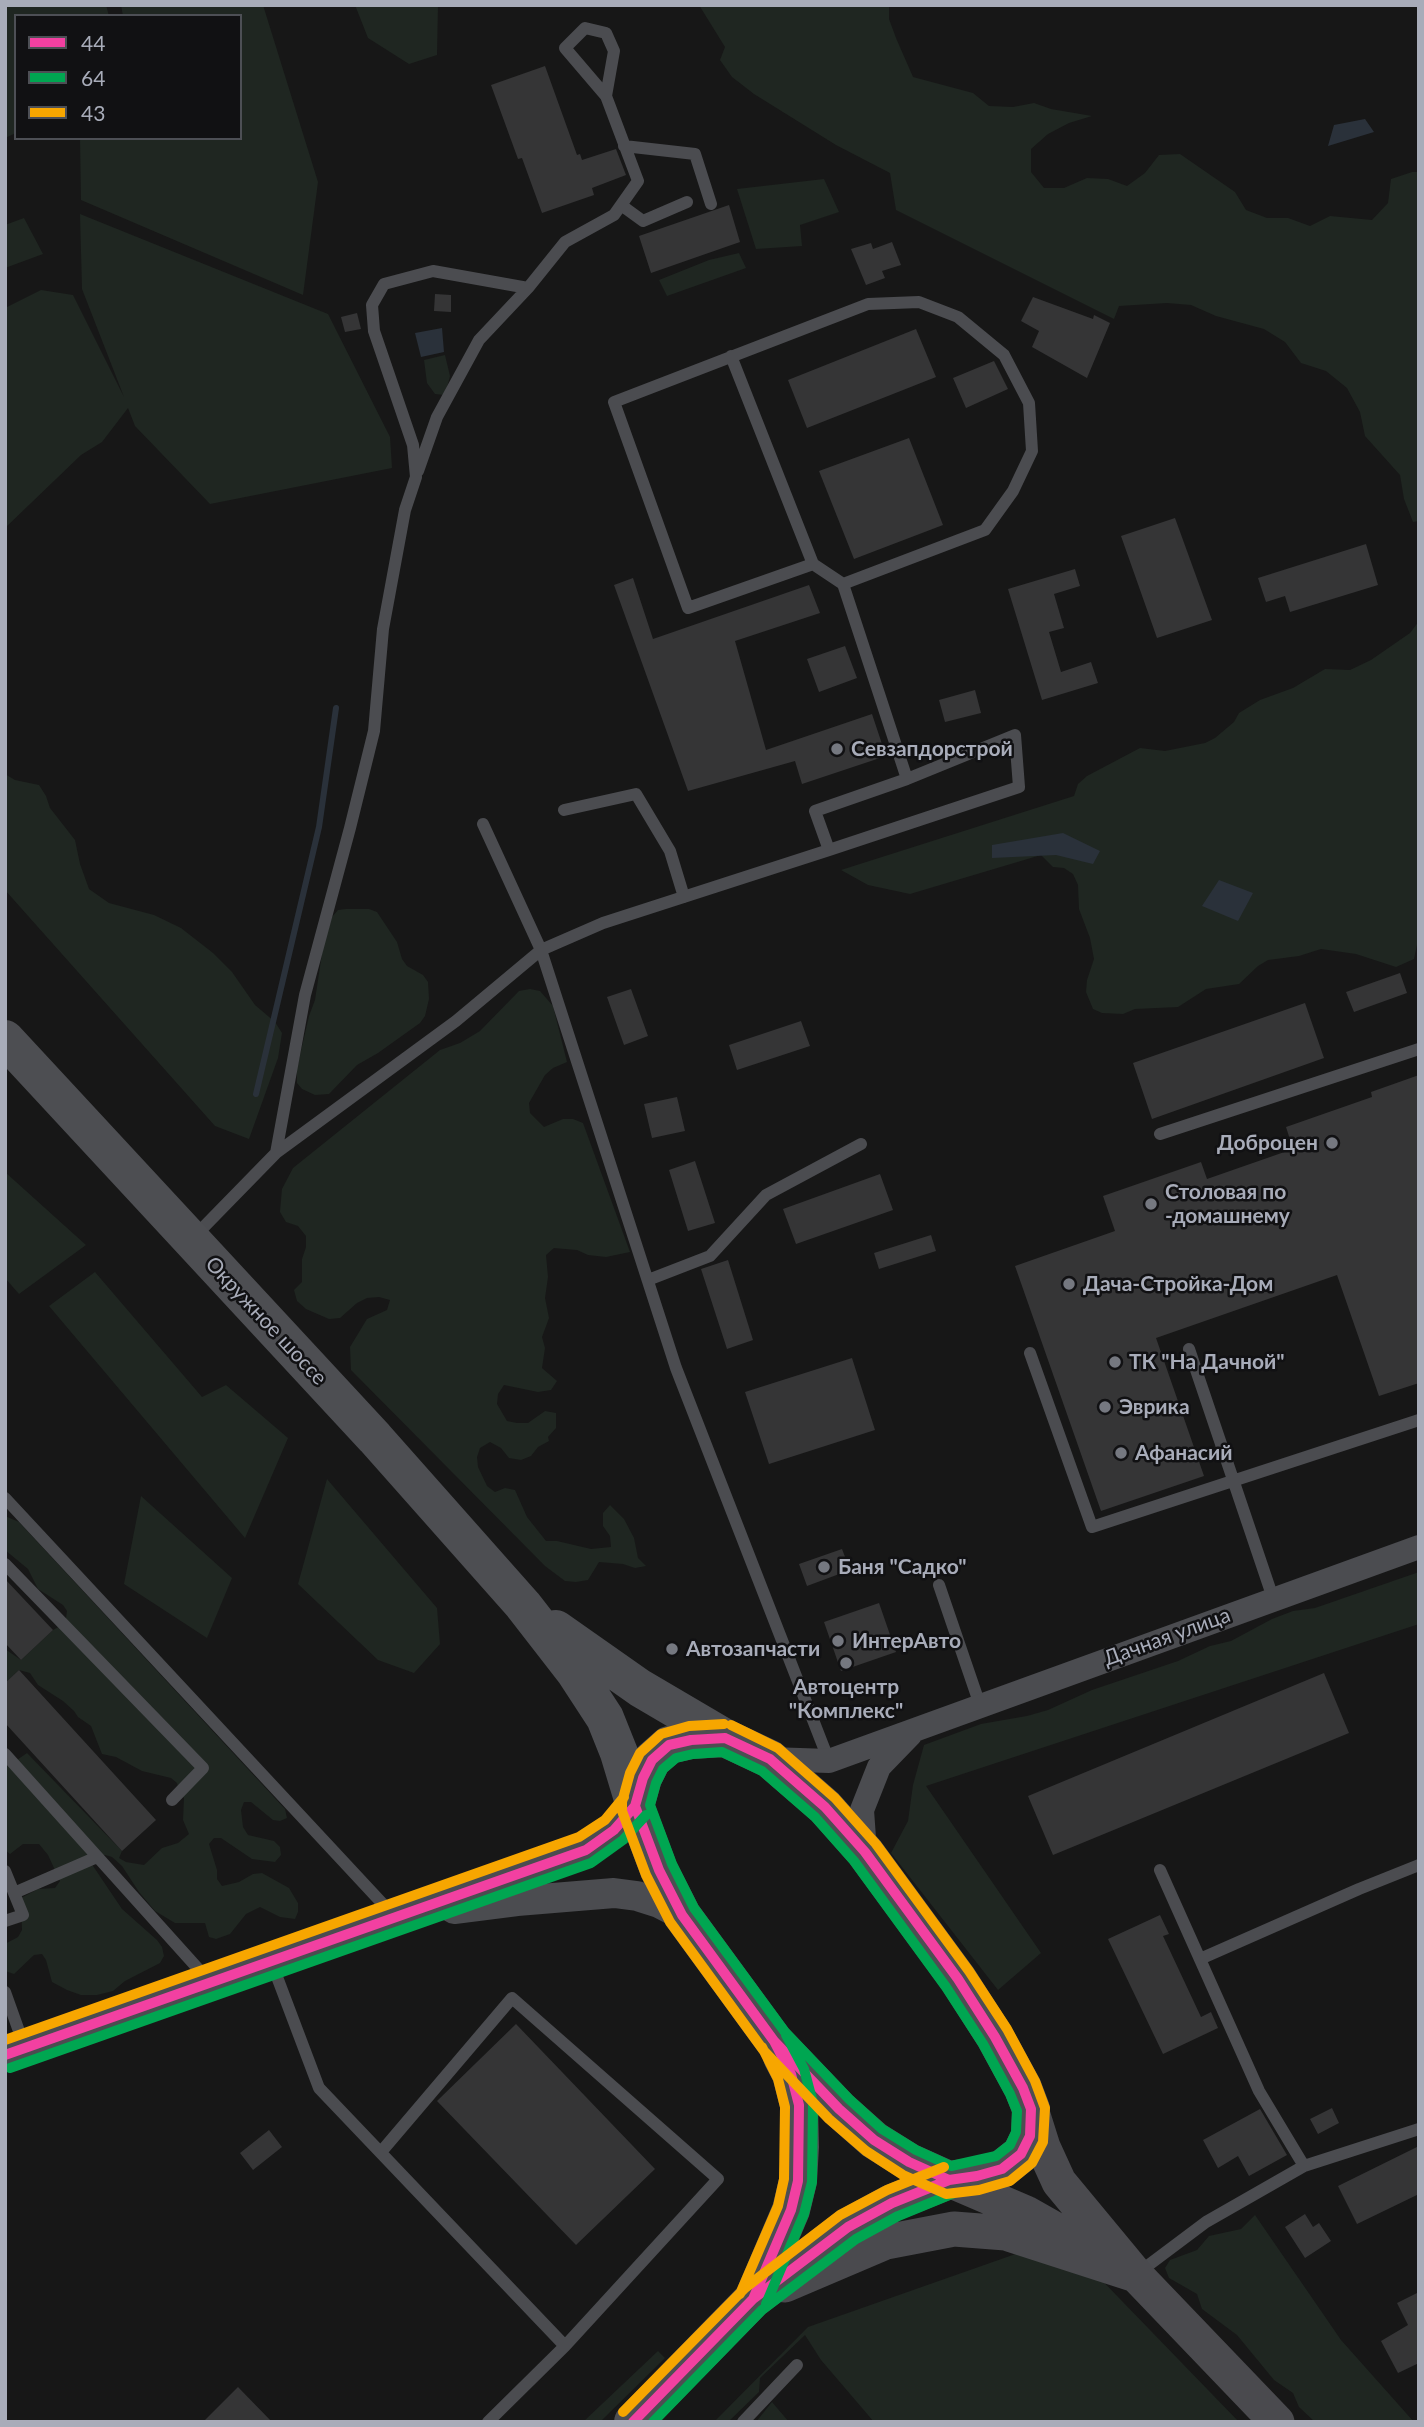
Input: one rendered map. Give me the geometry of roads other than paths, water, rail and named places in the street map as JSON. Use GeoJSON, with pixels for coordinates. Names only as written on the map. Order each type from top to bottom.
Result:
{"type":"FeatureCollection","features":[{"type":"Feature","properties":{"kind":"main road","name":"Окружное шоссе"},"geometry":{"type":"LineString","coordinates":[[5,1039],[375,1438],[523,1605],[575,1672],[605,1718],[659,1870],[682,1915],[774,2041],[839,2109],[874,2140],[909,2162],[1027,2213],[1136,2275]]}},
{"type":"Feature","properties":{"kind":"main road","name":"Окружное шоссе"},"geometry":{"type":"LineString","coordinates":[[523,1605],[640,1688],[724,1738],[770,1759],[825,1807],[865,1852],[958,1979],[995,2037],[1023,2088],[1043,2147],[1059,2182],[1136,2275],[1278,2422]]}},
{"type":"Feature","properties":{"kind":"main road","name":"Окружное шоссе"},"geometry":{"type":"LineString","coordinates":[[635,1806],[643,1778],[652,1760],[669,1745],[691,1740],[724,1738]]}},
{"type":"Feature","properties":{"kind":"main road"},"geometry":{"type":"LineString","coordinates":[[753,2299],[791,2210],[798,2181],[799,2105],[791,2074],[774,2041]]}},
{"type":"Feature","properties":{"kind":"main road"},"geometry":{"type":"LineString","coordinates":[[642,2419],[753,2299],[848,2227],[892,2203],[949,2180],[1002,2169],[1021,2154],[1030,2136],[1031,2109]]}},
{"type":"Feature","properties":{"kind":"main road"},"geometry":{"type":"LineString","coordinates":[[753,2299],[886,2242],[954,2229],[1006,2232],[1136,2275]]}},
{"type":"Feature","properties":{"kind":"street","name":"Дачная улица"},"geometry":{"type":"LineString","coordinates":[[770,1759],[829,1761],[1419,1547]]}},
{"type":"Feature","properties":{"kind":"street","name":"Дачная улица"},"geometry":{"type":"LineString","coordinates":[[865,1852],[862,1810],[879,1767],[915,1729]]}},
{"type":"Feature","properties":{"kind":"street"},"geometry":{"type":"LineString","coordinates":[[15,2052],[586,1850],[614,1830],[635,1806]]}},
{"type":"Feature","properties":{"kind":"street"},"geometry":{"type":"LineString","coordinates":[[394,1916],[517,1901],[614,1893],[659,1903],[682,1915]]}},
{"type":"Feature","properties":{"kind":"lane"},"geometry":{"type":"LineString","coordinates":[[276,1153],[305,995],[374,731],[383,629],[405,510],[438,417],[480,340],[528,288],[565,242],[614,215],[639,181],[606,96],[565,48],[585,28],[606,33],[614,51],[606,96]]}},
{"type":"Feature","properties":{"kind":"lane"},"geometry":{"type":"LineString","coordinates":[[624,146],[695,154],[711,204]]}},
{"type":"Feature","properties":{"kind":"lane"},"geometry":{"type":"LineString","coordinates":[[621,205],[643,221],[687,202]]}},
{"type":"Feature","properties":{"kind":"lane"},"geometry":{"type":"LineString","coordinates":[[416,477],[413,446],[374,331],[372,305],[384,284],[433,271],[528,288]]}},
{"type":"Feature","properties":{"kind":"lane"},"geometry":{"type":"LineString","coordinates":[[813,564],[688,608],[614,402],[868,304],[919,302],[958,317],[1004,355],[1028,403],[1032,451],[1013,491],[985,530],[843,584]]}},
{"type":"Feature","properties":{"kind":"lane"},"geometry":{"type":"LineString","coordinates":[[731,356],[813,564],[843,584],[907,779]]}},
{"type":"Feature","properties":{"kind":"lane"},"geometry":{"type":"LineString","coordinates":[[190,1240],[276,1153],[456,1021],[541,950],[603,923],[829,850],[1019,787],[1015,735],[907,779],[815,811],[829,850]]}},
{"type":"Feature","properties":{"kind":"lane"},"geometry":{"type":"LineString","coordinates":[[564,810],[636,794],[670,851],[684,897]]}},
{"type":"Feature","properties":{"kind":"lane"},"geometry":{"type":"LineString","coordinates":[[483,824],[541,950],[676,1368],[829,1761]]}},
{"type":"Feature","properties":{"kind":"lane"},"geometry":{"type":"LineString","coordinates":[[1160,1134],[1419,1049]]}},
{"type":"Feature","properties":{"kind":"lane"},"geometry":{"type":"LineString","coordinates":[[648,1280],[710,1256],[766,1195],[861,1144]]}},
{"type":"Feature","properties":{"kind":"lane"},"geometry":{"type":"LineString","coordinates":[[1189,1349],[1273,1598]]}},
{"type":"Feature","properties":{"kind":"lane"},"geometry":{"type":"LineString","coordinates":[[1030,1353],[1092,1527],[1419,1420]]}},
{"type":"Feature","properties":{"kind":"lane"},"geometry":{"type":"LineString","coordinates":[[5,1498],[394,1916]]}},
{"type":"Feature","properties":{"kind":"lane"},"geometry":{"type":"LineString","coordinates":[[5,1564],[203,1768],[172,1800]]}},
{"type":"Feature","properties":{"kind":"lane"},"geometry":{"type":"LineString","coordinates":[[939,1585],[980,1705]]}},
{"type":"Feature","properties":{"kind":"lane"},"geometry":{"type":"LineString","coordinates":[[5,1754],[210,1982]]}},
{"type":"Feature","properties":{"kind":"lane"},"geometry":{"type":"LineString","coordinates":[[14,1893],[97,1857]]}},
{"type":"Feature","properties":{"kind":"lane"},"geometry":{"type":"LineString","coordinates":[[1200,1959],[1419,1865]]}},
{"type":"Feature","properties":{"kind":"lane"},"geometry":{"type":"LineString","coordinates":[[1160,1870],[1259,2091],[1304,2166]]}},
{"type":"Feature","properties":{"kind":"lane"},"geometry":{"type":"LineString","coordinates":[[5,1871],[23,1915],[5,1921]]}},
{"type":"Feature","properties":{"kind":"lane"},"geometry":{"type":"LineString","coordinates":[[271,1961],[320,2088],[565,2346]]}},
{"type":"Feature","properties":{"kind":"lane"},"geometry":{"type":"LineString","coordinates":[[5,1992],[15,2052]]}},
{"type":"Feature","properties":{"kind":"lane"},"geometry":{"type":"LineString","coordinates":[[381,2152],[512,1998],[718,2179],[565,2346],[488,2422]]}},
{"type":"Feature","properties":{"kind":"lane"},"geometry":{"type":"LineString","coordinates":[[1136,2275],[1206,2222],[1304,2166],[1419,2129]]}},
{"type":"Feature","properties":{"kind":"lane"},"geometry":{"type":"LineString","coordinates":[[743,2422],[797,2365]]}},
{"type":"Feature","properties":{"kind":"waterway"},"geometry":{"type":"LineString","coordinates":[[256,1094],[319,827],[336,708]]}},
{"type":"Feature","properties":{"kind":"place","name":"Севзапдорстрой"},"geometry":{"type":"Point","coordinates":[837,749]}},
{"type":"Feature","properties":{"kind":"place","name":"Доброцен"},"geometry":{"type":"Point","coordinates":[1332,1143]}},
{"type":"Feature","properties":{"kind":"place","name":"Столовая по -домашнему"},"geometry":{"type":"Point","coordinates":[1151,1204]}},
{"type":"Feature","properties":{"kind":"place","name":"Дача-Стройка-Дом"},"geometry":{"type":"Point","coordinates":[1069,1284]}},
{"type":"Feature","properties":{"kind":"place","name":"ТК \"На Дачной\""},"geometry":{"type":"Point","coordinates":[1115,1362]}},
{"type":"Feature","properties":{"kind":"place","name":"Эврика"},"geometry":{"type":"Point","coordinates":[1105,1407]}},
{"type":"Feature","properties":{"kind":"place","name":"Афанасий"},"geometry":{"type":"Point","coordinates":[1121,1453]}},
{"type":"Feature","properties":{"kind":"place","name":"Баня \"Садко\""},"geometry":{"type":"Point","coordinates":[824,1567]}},
{"type":"Feature","properties":{"kind":"place","name":"ИнтерАвто"},"geometry":{"type":"Point","coordinates":[838,1641]}},
{"type":"Feature","properties":{"kind":"place","name":"Автозапчасти"},"geometry":{"type":"Point","coordinates":[672,1649]}},
{"type":"Feature","properties":{"kind":"place","name":"Автоцентр \"Комплекс\""},"geometry":{"type":"Point","coordinates":[846,1663]}}]}
